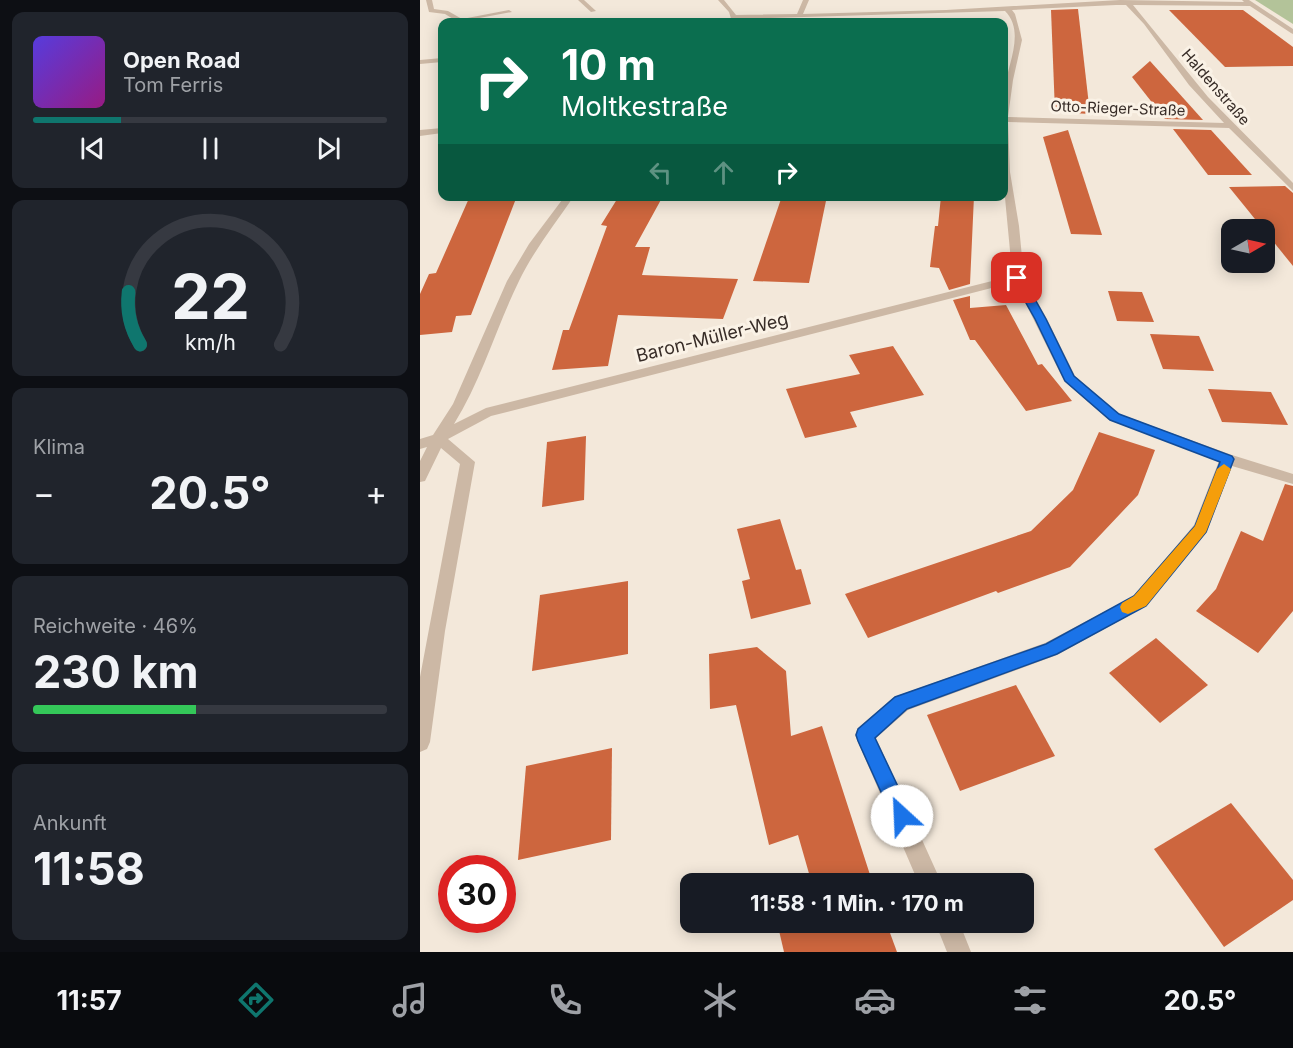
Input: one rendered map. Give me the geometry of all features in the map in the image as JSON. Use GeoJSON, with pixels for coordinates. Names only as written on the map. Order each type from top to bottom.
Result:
{"type":"FeatureCollection","features":[{"type":"Feature","properties":{"kind":"street"},"geometry":{"type":"LineString","coordinates":[[429,0],[431,11]]}},
{"type":"Feature","properties":{"kind":"street"},"geometry":{"type":"LineString","coordinates":[[581,0],[593,11]]}},
{"type":"Feature","properties":{"kind":"street"},"geometry":{"type":"LineString","coordinates":[[721,0],[734,18]]}},
{"type":"Feature","properties":{"kind":"street"},"geometry":{"type":"LineString","coordinates":[[800,14],[806,0]]}},
{"type":"Feature","properties":{"kind":"street"},"geometry":{"type":"LineString","coordinates":[[941,0],[946,12]]}},
{"type":"Feature","properties":{"kind":"street"},"geometry":{"type":"LineString","coordinates":[[1245,0],[1293,32]]}},
{"type":"Feature","properties":{"kind":"street"},"geometry":{"type":"LineString","coordinates":[[757,18],[800,14],[946,12],[1125,1],[1252,4]]}},
{"type":"Feature","properties":{"kind":"street","name":"Haldenstraße"},"geometry":{"type":"LineString","coordinates":[[1125,1],[1230,126],[1293,189]]}},
{"type":"Feature","properties":{"kind":"street"},"geometry":{"type":"LineString","coordinates":[[1006,9],[1012,14],[1019,40],[1008,88]]}},
{"type":"Feature","properties":{"kind":"street"},"geometry":{"type":"LineString","coordinates":[[420,12],[446,12],[455,18]]}},
{"type":"Feature","properties":{"kind":"street"},"geometry":{"type":"LineString","coordinates":[[480,18],[509,12]]}},
{"type":"Feature","properties":{"kind":"street"},"geometry":{"type":"LineString","coordinates":[[420,62],[438,60]]}},
{"type":"Feature","properties":{"kind":"street","name":"Otto-Rieger-Straße"},"geometry":{"type":"LineString","coordinates":[[1008,119],[1230,126]]}},
{"type":"Feature","properties":{"kind":"street"},"geometry":{"type":"LineString","coordinates":[[420,133],[438,131]]}},
{"type":"Feature","properties":{"kind":"street"},"geometry":{"type":"LineString","coordinates":[[1008,190],[1014,226],[1017,278],[1041,319],[1069,378],[1114,417],[1227,459],[1293,479]]}},
{"type":"Feature","properties":{"kind":"street"},"geometry":{"type":"LineString","coordinates":[[420,477],[438,438],[460,404],[513,281],[534,244],[566,201]]}},
{"type":"Feature","properties":{"kind":"street","name":"Baron-Müller-Weg"},"geometry":{"type":"LineString","coordinates":[[420,444],[438,438],[486,414],[1017,278]]}},
{"type":"Feature","properties":{"kind":"street"},"geometry":{"type":"LineString","coordinates":[[420,742],[436,631],[468,462],[438,438]]}},
{"type":"Feature","properties":{"kind":"street"},"geometry":{"type":"LineString","coordinates":[[926,873],[865,735],[901,703],[1051,649],[1140,601],[1201,528],[1227,459]]}},
{"type":"Feature","properties":{"kind":"street"},"geometry":{"type":"LineString","coordinates":[[951,933],[959,952]]}},
{"type":"Feature","properties":{"kind":"green space"},"geometry":{"type":"Polygon","coordinates":[[[1255,0],[1293,0],[1293,24],[1255,0]]]}},
{"type":"Feature","properties":{"kind":"building"},"geometry":{"type":"Polygon","coordinates":[[[1078,9],[1090,114],[1055,112],[1051,10],[1078,9]]]}},
{"type":"Feature","properties":{"kind":"building"},"geometry":{"type":"Polygon","coordinates":[[[1169,10],[1243,10],[1293,47],[1293,66],[1225,67],[1169,10]]]}},
{"type":"Feature","properties":{"kind":"building"},"geometry":{"type":"Polygon","coordinates":[[[1150,61],[1203,120],[1165,119],[1132,77],[1150,61]]]}},
{"type":"Feature","properties":{"kind":"building"},"geometry":{"type":"Polygon","coordinates":[[[1173,129],[1211,130],[1252,175],[1208,175],[1173,129]]]}},
{"type":"Feature","properties":{"kind":"building"},"geometry":{"type":"Polygon","coordinates":[[[1068,130],[1102,235],[1071,234],[1043,137],[1068,130]]]}},
{"type":"Feature","properties":{"kind":"building"},"geometry":{"type":"Polygon","coordinates":[[[1285,186],[1293,193],[1293,266],[1275,244],[1275,219],[1255,219],[1229,187],[1285,186]]]}},
{"type":"Feature","properties":{"kind":"building"},"geometry":{"type":"Polygon","coordinates":[[[468,201],[515,201],[471,315],[456,316],[452,332],[420,335],[420,294],[429,274],[436,273],[468,201]]]}},
{"type":"Feature","properties":{"kind":"building"},"geometry":{"type":"Polygon","coordinates":[[[616,201],[660,201],[635,247],[650,247],[642,275],[738,279],[723,319],[618,315],[608,366],[552,370],[563,330],[569,330],[607,226],[601,225],[616,201]]]}},
{"type":"Feature","properties":{"kind":"building"},"geometry":{"type":"Polygon","coordinates":[[[780,201],[826,201],[809,283],[753,281],[780,201]]]}},
{"type":"Feature","properties":{"kind":"building"},"geometry":{"type":"Polygon","coordinates":[[[940,201],[974,201],[970,284],[949,290],[939,268],[930,267],[935,226],[938,226],[940,201]]]}},
{"type":"Feature","properties":{"kind":"building"},"geometry":{"type":"Polygon","coordinates":[[[1108,291],[1142,292],[1154,322],[1117,321],[1108,291]]]}},
{"type":"Feature","properties":{"kind":"building"},"geometry":{"type":"Polygon","coordinates":[[[970,296],[970,308],[1006,305],[1038,365],[1042,364],[1072,401],[1026,411],[975,340],[970,340],[953,300],[970,296]]]}},
{"type":"Feature","properties":{"kind":"building"},"geometry":{"type":"Polygon","coordinates":[[[1150,334],[1199,336],[1214,371],[1163,369],[1150,334]]]}},
{"type":"Feature","properties":{"kind":"building"},"geometry":{"type":"Polygon","coordinates":[[[893,346],[924,395],[850,412],[857,427],[805,438],[786,389],[860,374],[849,355],[893,346]]]}},
{"type":"Feature","properties":{"kind":"building"},"geometry":{"type":"Polygon","coordinates":[[[1208,389],[1271,392],[1288,425],[1222,422],[1208,389]]]}},
{"type":"Feature","properties":{"kind":"building"},"geometry":{"type":"Polygon","coordinates":[[[1099,432],[1155,450],[1138,495],[1070,567],[998,593],[996,591],[868,638],[845,594],[1031,531],[1073,490],[1099,432]]]}},
{"type":"Feature","properties":{"kind":"building"},"geometry":{"type":"Polygon","coordinates":[[[586,436],[584,500],[542,507],[547,442],[586,436]]]}},
{"type":"Feature","properties":{"kind":"building"},"geometry":{"type":"Polygon","coordinates":[[[1285,484],[1293,486],[1293,611],[1258,653],[1196,611],[1216,589],[1241,531],[1263,541],[1285,484]]]}},
{"type":"Feature","properties":{"kind":"building"},"geometry":{"type":"Polygon","coordinates":[[[780,519],[796,570],[801,569],[811,604],[751,619],[742,581],[750,579],[737,529],[780,519]]]}},
{"type":"Feature","properties":{"kind":"building"},"geometry":{"type":"Polygon","coordinates":[[[628,581],[628,654],[532,671],[540,595],[628,581]]]}},
{"type":"Feature","properties":{"kind":"building"},"geometry":{"type":"Polygon","coordinates":[[[1156,638],[1208,685],[1160,723],[1109,673],[1156,638]]]}},
{"type":"Feature","properties":{"kind":"building"},"geometry":{"type":"Polygon","coordinates":[[[757,647],[786,671],[791,736],[822,726],[869,873],[809,873],[798,835],[769,845],[736,705],[710,709],[709,654],[757,647]]]}},
{"type":"Feature","properties":{"kind":"building"},"geometry":{"type":"Polygon","coordinates":[[[1016,685],[1055,756],[960,791],[927,715],[1016,685]]]}},
{"type":"Feature","properties":{"kind":"building"},"geometry":{"type":"Polygon","coordinates":[[[612,748],[611,840],[518,860],[526,766],[612,748]]]}},
{"type":"Feature","properties":{"kind":"building"},"geometry":{"type":"Polygon","coordinates":[[[1231,803],[1293,880],[1293,900],[1224,947],[1154,849],[1231,803]]]}},
{"type":"Feature","properties":{"kind":"building"},"geometry":{"type":"Polygon","coordinates":[[[780,933],[890,933],[897,952],[784,952],[780,933]]]}},
{"type":"Feature","properties":{"kind":"slow traffic"},"geometry":{"type":"LineString","coordinates":[[1128,607],[1140,601],[1201,528],[1224,469]]}},
{"type":"Feature","properties":{"kind":"route"},"geometry":{"type":"LineString","coordinates":[[902,816],[865,735],[901,703],[1051,649],[1140,601],[1201,528],[1227,459],[1114,417],[1069,378],[1041,319],[1017,278]]}}]}
